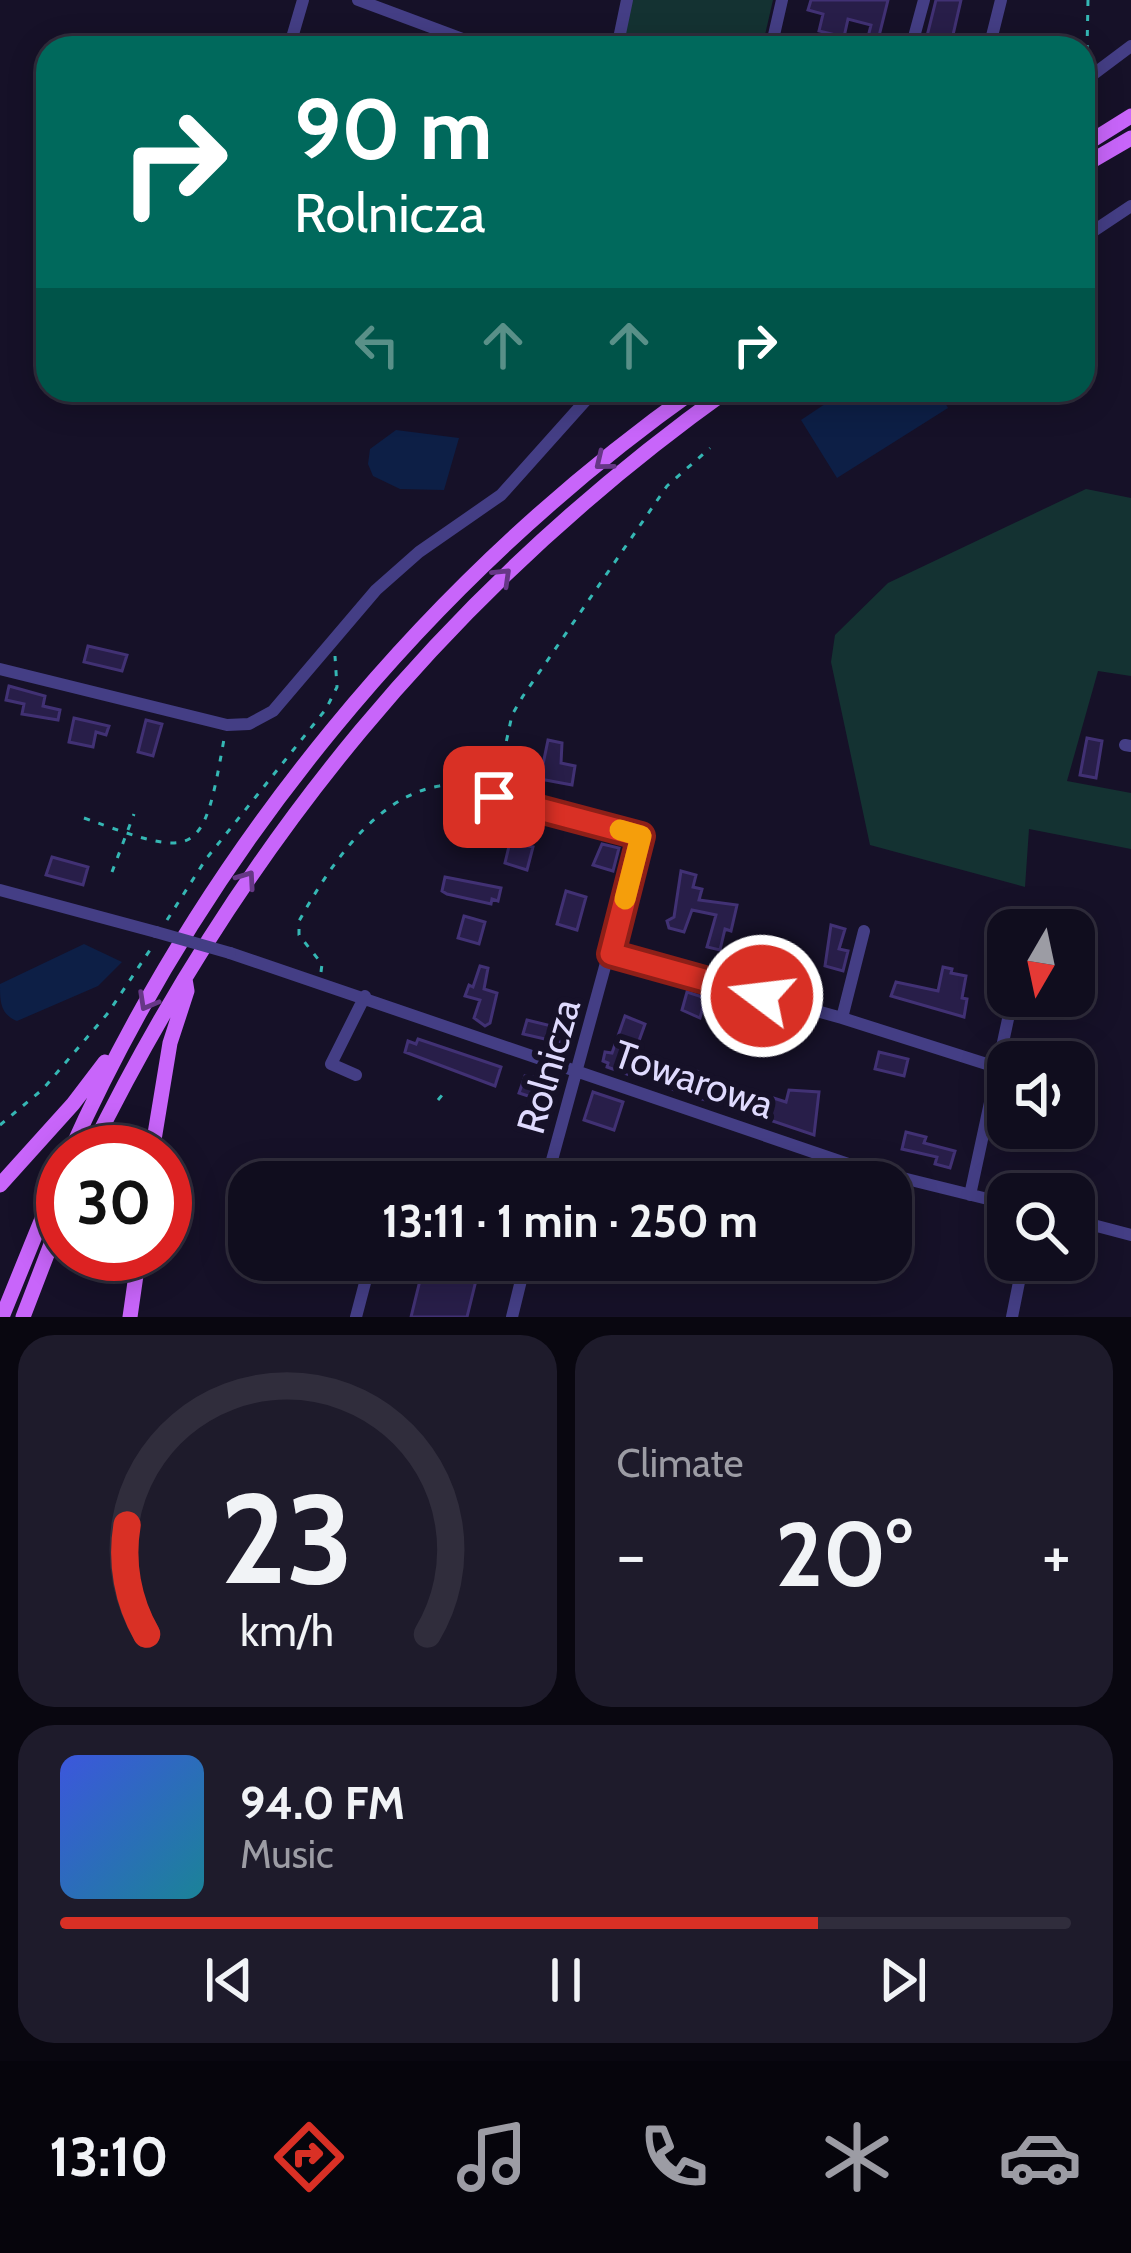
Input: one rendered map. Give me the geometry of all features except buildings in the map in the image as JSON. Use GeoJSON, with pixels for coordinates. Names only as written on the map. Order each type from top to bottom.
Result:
{"type":"FeatureCollection","features":[{"type":"Feature","properties":{"kind":"main road"},"geometry":{"type":"LineString","coordinates":[[1095,138],[1131,116]]}},
{"type":"Feature","properties":{"kind":"main road"},"geometry":{"type":"LineString","coordinates":[[1095,159],[1131,138]]}},
{"type":"Feature","properties":{"kind":"main road"},"geometry":{"type":"LineString","coordinates":[[83,1125],[177,948],[305,765],[445,605],[542,513],[680,402]]}},
{"type":"Feature","properties":{"kind":"main road"},"geometry":{"type":"LineString","coordinates":[[105,1125],[235,896],[293,813],[376,709],[555,527],[712,402]]}},
{"type":"Feature","properties":{"kind":"main road"},"geometry":{"type":"LineString","coordinates":[[156,1125],[170,1043],[187,992],[185,978]]}},
{"type":"Feature","properties":{"kind":"main road"},"geometry":{"type":"LineString","coordinates":[[0,1184],[73,1104],[107,1058],[121,1049]]}},
{"type":"Feature","properties":{"kind":"main road"},"geometry":{"type":"LineString","coordinates":[[2,1317],[36,1233]]}},
{"type":"Feature","properties":{"kind":"main road"},"geometry":{"type":"LineString","coordinates":[[22,1317],[36,1281]]}},
{"type":"Feature","properties":{"kind":"main road"},"geometry":{"type":"LineString","coordinates":[[130,1317],[135,1281]]}},
{"type":"Feature","properties":{"kind":"street"},"geometry":{"type":"LineString","coordinates":[[292,36],[303,0]]}},
{"type":"Feature","properties":{"kind":"street"},"geometry":{"type":"LineString","coordinates":[[358,0],[455,36]]}},
{"type":"Feature","properties":{"kind":"street"},"geometry":{"type":"LineString","coordinates":[[619,36],[628,0]]}},
{"type":"Feature","properties":{"kind":"street"},"geometry":{"type":"LineString","coordinates":[[774,36],[782,0]]}},
{"type":"Feature","properties":{"kind":"street"},"geometry":{"type":"LineString","coordinates":[[914,36],[924,0]]}},
{"type":"Feature","properties":{"kind":"street"},"geometry":{"type":"LineString","coordinates":[[992,36],[1000,0]]}},
{"type":"Feature","properties":{"kind":"street"},"geometry":{"type":"LineString","coordinates":[[1095,75],[1131,46]]}},
{"type":"Feature","properties":{"kind":"street"},"geometry":{"type":"LineString","coordinates":[[1095,230],[1131,206]]}},
{"type":"Feature","properties":{"kind":"street"},"geometry":{"type":"LineString","coordinates":[[0,669],[226,725],[249,724],[273,711],[400,568],[501,495],[584,402]]}},
{"type":"Feature","properties":{"kind":"street","name":"Rolnicza"},"geometry":{"type":"LineString","coordinates":[[494,797],[641,836],[552,1161]]}},
{"type":"Feature","properties":{"kind":"street","name":"Towarowa"},"geometry":{"type":"LineString","coordinates":[[0,890],[317,980],[854,1166],[987,1199]]}},
{"type":"Feature","properties":{"kind":"street"},"geometry":{"type":"LineString","coordinates":[[842,1018],[864,932]]}},
{"type":"Feature","properties":{"kind":"street"},"geometry":{"type":"LineString","coordinates":[[611,954],[987,1064]]}},
{"type":"Feature","properties":{"kind":"street"},"geometry":{"type":"LineString","coordinates":[[356,1075],[331,1064],[364,996]]}},
{"type":"Feature","properties":{"kind":"street"},"geometry":{"type":"LineString","coordinates":[[970,1195],[987,1111]]}},
{"type":"Feature","properties":{"kind":"street"},"geometry":{"type":"LineString","coordinates":[[1095,1226],[1131,1235]]}},
{"type":"Feature","properties":{"kind":"street"},"geometry":{"type":"LineString","coordinates":[[356,1317],[365,1281]]}},
{"type":"Feature","properties":{"kind":"street"},"geometry":{"type":"LineString","coordinates":[[512,1317],[521,1281]]}},
{"type":"Feature","properties":{"kind":"street"},"geometry":{"type":"LineString","coordinates":[[1013,1313],[1019,1281]]}},
{"type":"Feature","properties":{"kind":"path"},"geometry":{"type":"LineString","coordinates":[[1087,36],[1088,0]]}},
{"type":"Feature","properties":{"kind":"path"},"geometry":{"type":"LineString","coordinates":[[1095,67],[1098,73]]}},
{"type":"Feature","properties":{"kind":"path"},"geometry":{"type":"LineString","coordinates":[[317,980],[322,964],[299,935],[299,921],[348,842],[409,796],[438,786],[494,797],[512,715],[523,696],[667,486],[710,448]]}},
{"type":"Feature","properties":{"kind":"path"},"geometry":{"type":"LineString","coordinates":[[170,915],[220,840],[326,710],[337,687],[332,643]]}},
{"type":"Feature","properties":{"kind":"path"},"geometry":{"type":"LineString","coordinates":[[84,818],[163,845],[195,835],[208,818],[226,725]]}},
{"type":"Feature","properties":{"kind":"path"},"geometry":{"type":"LineString","coordinates":[[112,872],[134,814]]}},
{"type":"Feature","properties":{"kind":"path"},"geometry":{"type":"LineString","coordinates":[[0,1124],[44,1088],[148,957]]}},
{"type":"Feature","properties":{"kind":"path"},"geometry":{"type":"LineString","coordinates":[[438,1100],[443,1094]]}},
{"type":"Feature","properties":{"kind":"green space"},"geometry":{"type":"Polygon","coordinates":[[[632,0],[773,0],[765,36],[624,36],[632,0]]]}},
{"type":"Feature","properties":{"kind":"green space"},"geometry":{"type":"Polygon","coordinates":[[[1086,489],[1131,498],[1131,676],[1098,671],[1067,781],[1131,793],[1131,849],[1029,829],[1025,887],[870,845],[831,662],[835,635],[888,583],[1086,489]]]}},
{"type":"Feature","properties":{"kind":"water"},"geometry":{"type":"Polygon","coordinates":[[[828,402],[945,402],[948,408],[837,478],[801,420],[828,402]]]}},
{"type":"Feature","properties":{"kind":"water"},"geometry":{"type":"Polygon","coordinates":[[[396,430],[459,438],[444,490],[400,489],[373,476],[368,464],[370,449],[396,430]]]}},
{"type":"Feature","properties":{"kind":"water"},"geometry":{"type":"Polygon","coordinates":[[[84,944],[122,962],[98,986],[17,1021],[7,1015],[0,984],[84,944]]]}},
{"type":"Feature","properties":{"kind":"slow traffic"},"geometry":{"type":"LineString","coordinates":[[620,830],[641,836],[625,899]]}},
{"type":"Feature","properties":{"kind":"route"},"geometry":{"type":"LineString","coordinates":[[494,797],[641,836],[611,954],[762,996]]}}]}
